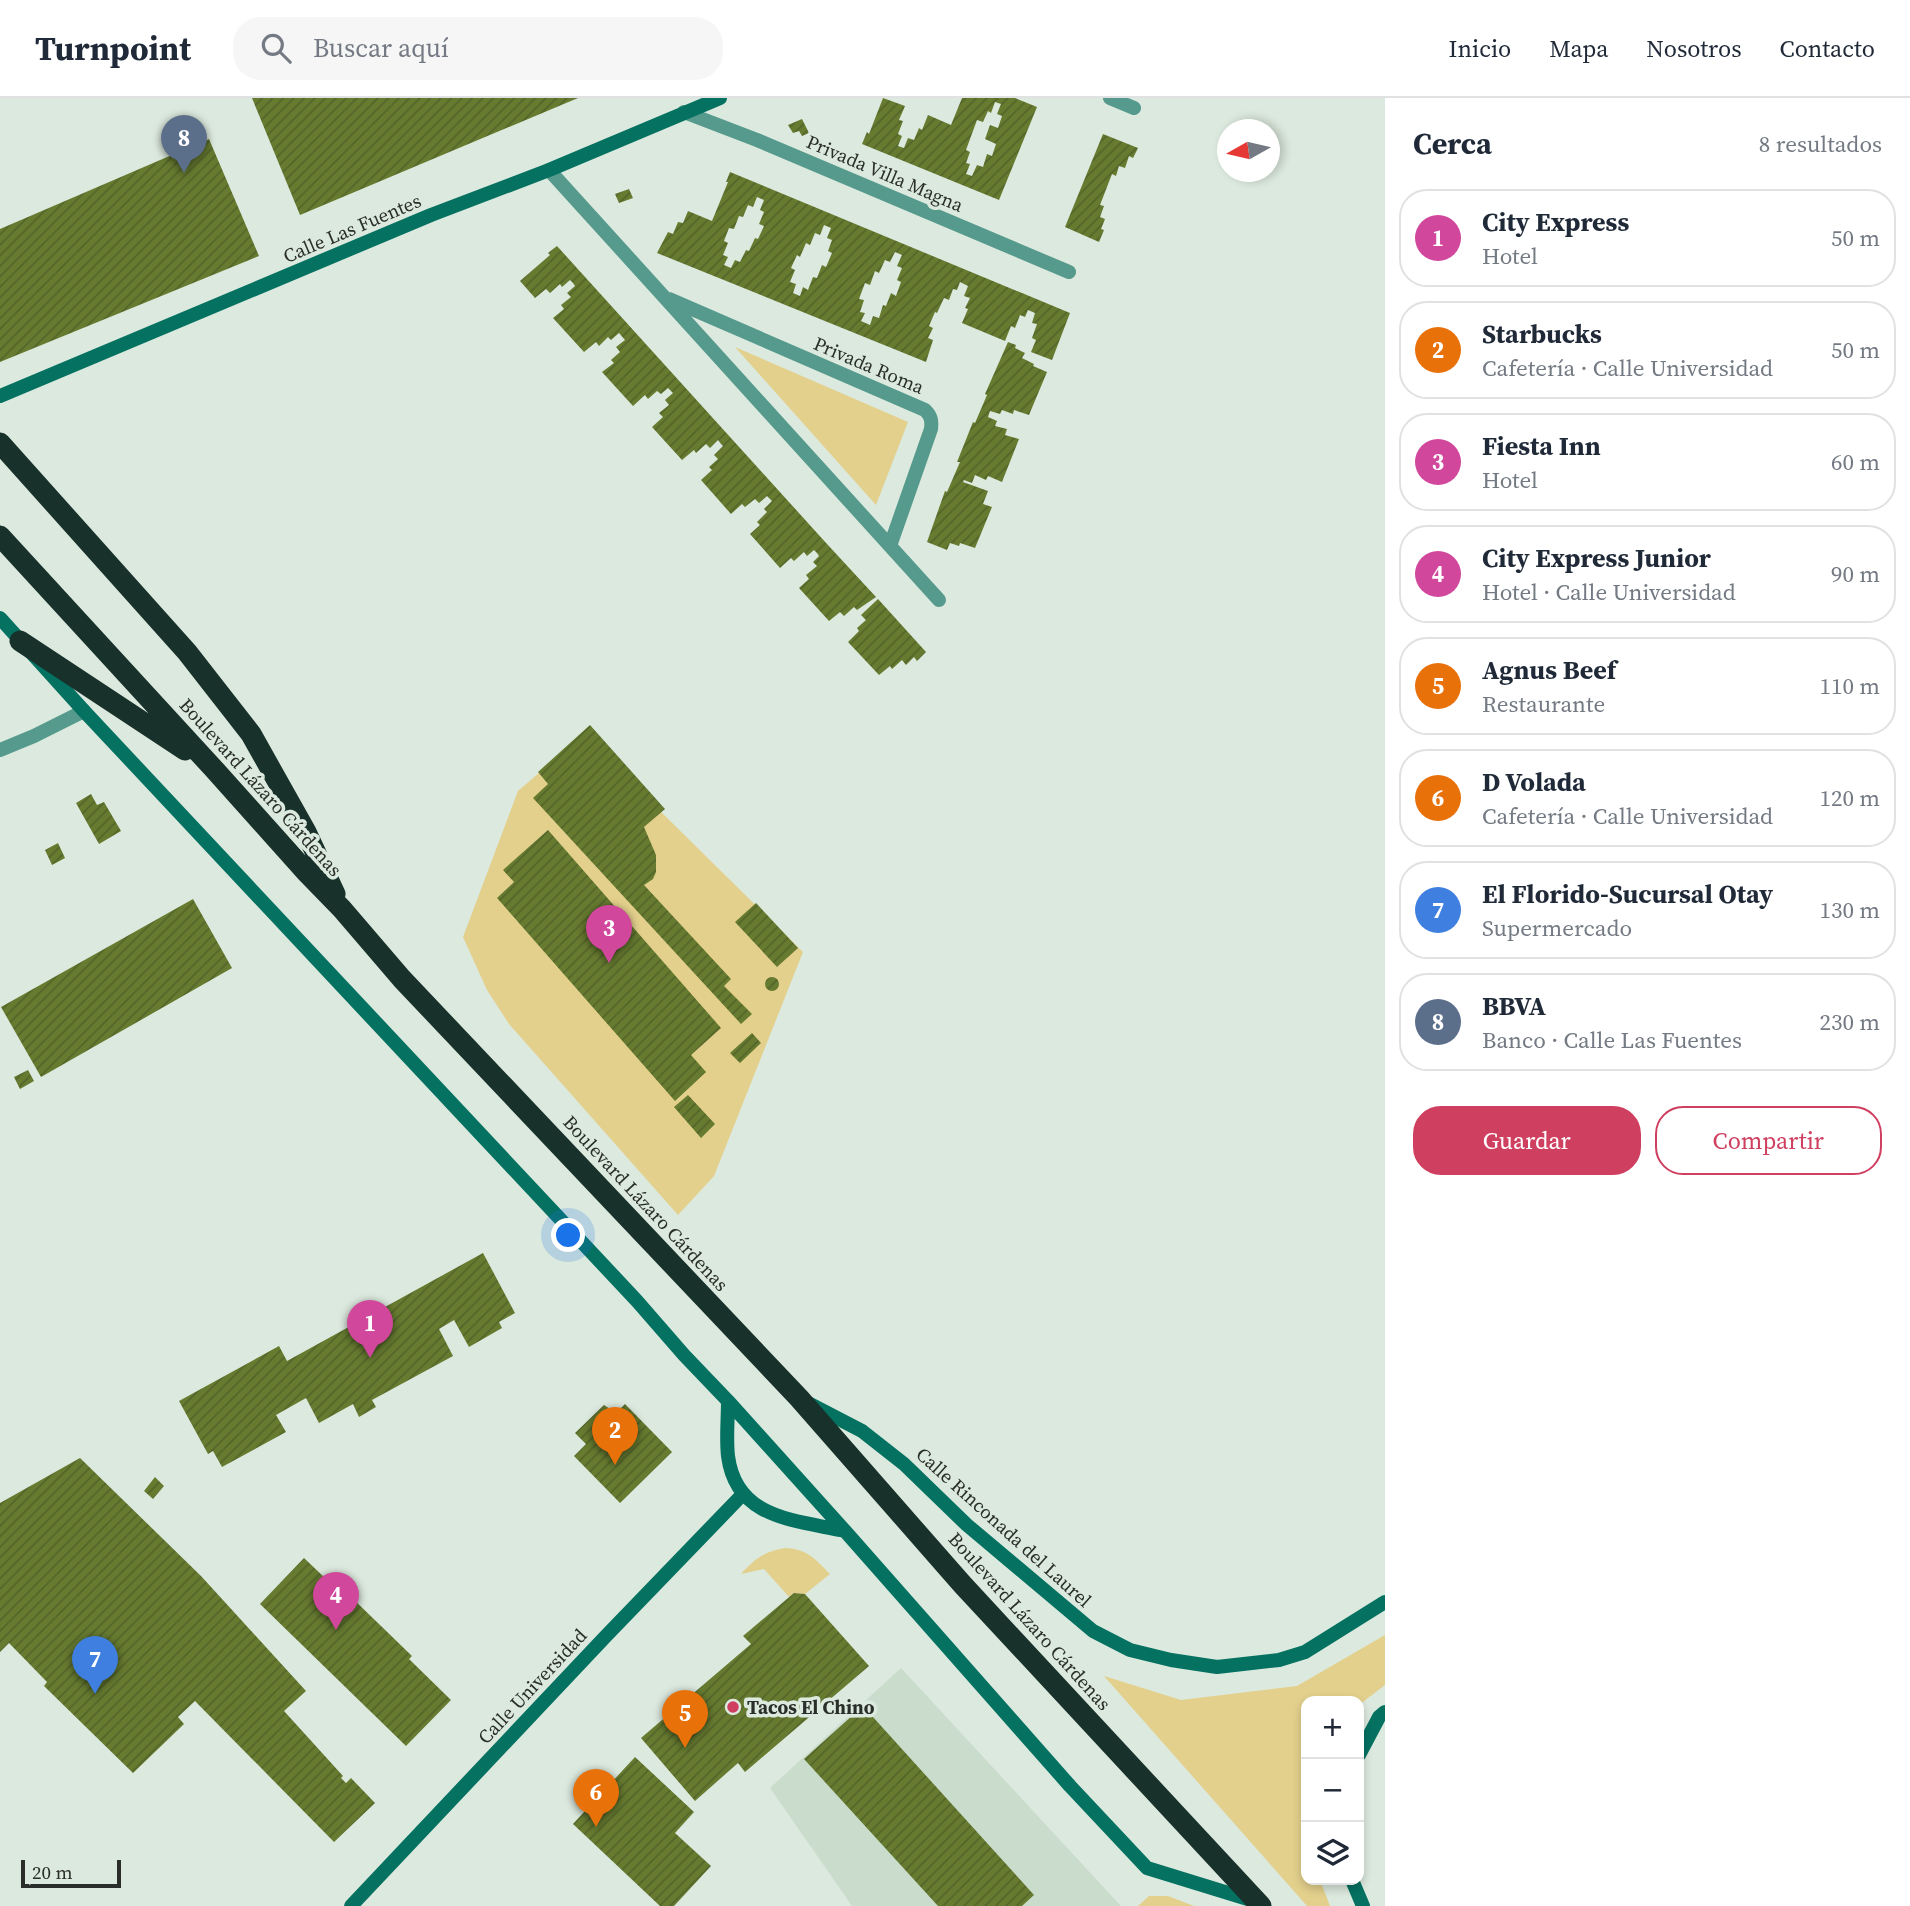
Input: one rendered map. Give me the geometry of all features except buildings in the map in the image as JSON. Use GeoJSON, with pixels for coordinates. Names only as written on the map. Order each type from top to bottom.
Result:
{"type":"FeatureCollection","features":[{"type":"Feature","properties":{"kind":"highway"},"geometry":{"type":"LineString","coordinates":[[0,443],[187,652],[251,734],[306,832],[342,909]]}},
{"type":"Feature","properties":{"kind":"highway","name":"Boulevard Lázaro Cárdenas"},"geometry":{"type":"LineString","coordinates":[[0,536],[342,909],[402,979],[799,1398],[962,1584],[1259,1904]]}},
{"type":"Feature","properties":{"kind":"highway"},"geometry":{"type":"LineString","coordinates":[[20,641],[214,768]]}},
{"type":"Feature","properties":{"kind":"street","name":"Calle Las Fuentes"},"geometry":{"type":"LineString","coordinates":[[0,396],[431,215],[549,170],[720,98]]}},
{"type":"Feature","properties":{"kind":"street"},"geometry":{"type":"LineString","coordinates":[[1110,98],[1134,108]]}},
{"type":"Feature","properties":{"kind":"street","name":"Privada Villa Magna"},"geometry":{"type":"LineString","coordinates":[[684,112],[757,140],[1069,272]]}},
{"type":"Feature","properties":{"kind":"street","name":"Privada Roma"},"geometry":{"type":"LineString","coordinates":[[549,170],[939,600]]}},
{"type":"Feature","properties":{"kind":"street","name":"Privada Roma"},"geometry":{"type":"LineString","coordinates":[[664,297],[925,410],[930,415],[931,429],[890,546]]}},
{"type":"Feature","properties":{"kind":"street"},"geometry":{"type":"LineString","coordinates":[[0,618],[83,712],[637,1301],[845,1531]]}},
{"type":"Feature","properties":{"kind":"street"},"geometry":{"type":"LineString","coordinates":[[0,750],[83,712]]}},
{"type":"Feature","properties":{"kind":"street","name":"Calle Rinconada del Laurel"},"geometry":{"type":"LineString","coordinates":[[799,1398],[862,1431],[905,1464],[967,1525],[1093,1631],[1130,1650],[1217,1667],[1279,1660],[1305,1652],[1385,1602]]}},
{"type":"Feature","properties":{"kind":"street"},"geometry":{"type":"LineString","coordinates":[[728,1401],[728,1456],[742,1495],[770,1514],[845,1531]]}},
{"type":"Feature","properties":{"kind":"street","name":"Calle Universidad"},"geometry":{"type":"LineString","coordinates":[[351,1906],[742,1495]]}},
{"type":"Feature","properties":{"kind":"street","name":"Boulevard Lázaro Cárdenas"},"geometry":{"type":"LineString","coordinates":[[845,1531],[1069,1786],[1147,1868],[1259,1904]]}},
{"type":"Feature","properties":{"kind":"street"},"geometry":{"type":"LineString","coordinates":[[1364,1746],[1379,1717],[1385,1712]]}},
{"type":"Feature","properties":{"kind":"street"},"geometry":{"type":"LineString","coordinates":[[1354,1885],[1363,1906]]}},
{"type":"Feature","properties":{"kind":"shaded area"},"geometry":{"type":"Polygon","coordinates":[[[735,347],[908,422],[876,505],[735,347]]]}},
{"type":"Feature","properties":{"kind":"shaded area"},"geometry":{"type":"Polygon","coordinates":[[[583,735],[803,952],[714,1176],[678,1215],[509,1024],[487,990],[463,937],[518,791],[583,735]]]}},
{"type":"Feature","properties":{"kind":"shaded area"},"geometry":{"type":"Polygon","coordinates":[[[785,1548],[805,1553],[830,1574],[805,1594],[794,1593],[789,1597],[764,1569],[741,1574],[760,1556],[785,1548]]]}},
{"type":"Feature","properties":{"kind":"shaded area"},"geometry":{"type":"Polygon","coordinates":[[[1385,1635],[1385,1685],[1364,1701],[1364,1696],[1301,1696],[1301,1885],[1322,1885],[1330,1906],[1307,1906],[1104,1676],[1181,1700],[1297,1686],[1385,1635]]]}},
{"type":"Feature","properties":{"kind":"shaded area"},"geometry":{"type":"Polygon","coordinates":[[[901,1668],[1121,1906],[852,1906],[770,1788],[901,1668]]]}},
{"type":"Feature","properties":{"kind":"shaded area"},"geometry":{"type":"Polygon","coordinates":[[[1149,1896],[1168,1896],[1194,1906],[1138,1906],[1149,1896]]]}},
{"type":"Feature","properties":{"kind":"place","name":"BBVA"},"geometry":{"type":"Point","coordinates":[184,173]}},
{"type":"Feature","properties":{"kind":"place","name":"Fiesta Inn"},"geometry":{"type":"Point","coordinates":[609,963]}},
{"type":"Feature","properties":{"kind":"place","name":"City Express"},"geometry":{"type":"Point","coordinates":[370,1358]}},
{"type":"Feature","properties":{"kind":"place","name":"Starbucks"},"geometry":{"type":"Point","coordinates":[615,1465]}},
{"type":"Feature","properties":{"kind":"place","name":"City Express Junior"},"geometry":{"type":"Point","coordinates":[336,1630]}},
{"type":"Feature","properties":{"kind":"place","name":"El Florido-Sucursal Otay"},"geometry":{"type":"Point","coordinates":[95,1694]}},
{"type":"Feature","properties":{"kind":"place","name":"Tacos El Chino"},"geometry":{"type":"Point","coordinates":[733,1707]}},
{"type":"Feature","properties":{"kind":"place","name":"Agnus Beef"},"geometry":{"type":"Point","coordinates":[685,1748]}},
{"type":"Feature","properties":{"kind":"place","name":"D Volada"},"geometry":{"type":"Point","coordinates":[596,1827]}}]}
